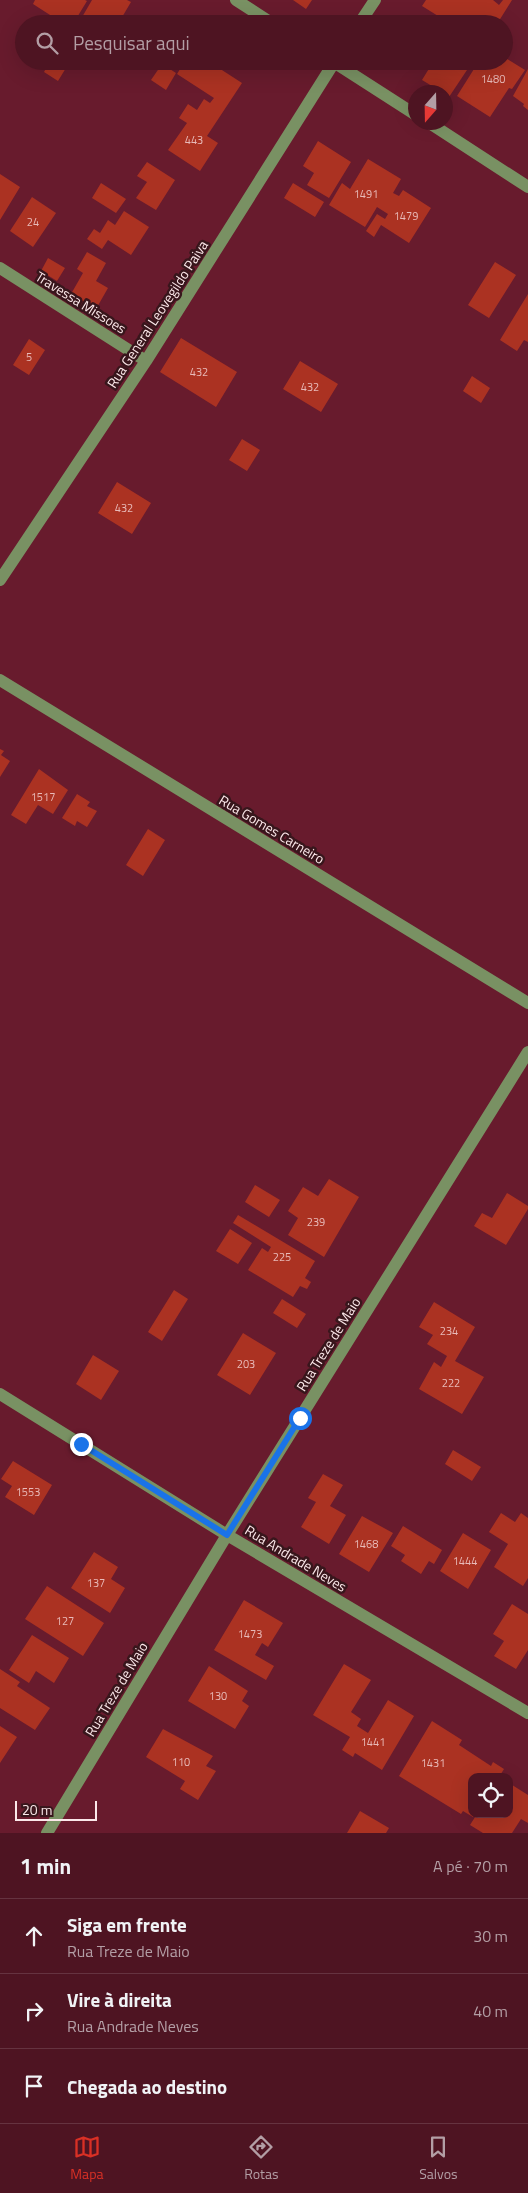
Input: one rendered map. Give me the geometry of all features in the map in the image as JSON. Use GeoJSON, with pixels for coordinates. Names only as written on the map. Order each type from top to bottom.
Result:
{"type":"FeatureCollection","features":[{"type":"Feature","properties":{"kind":"street"},"geometry":{"type":"LineString","coordinates":[[236,0],[259,15]]}},
{"type":"Feature","properties":{"kind":"street"},"geometry":{"type":"LineString","coordinates":[[366,15],[375,0]]}},
{"type":"Feature","properties":{"kind":"street","name":"Rua General Leovegildo Paiva"},"geometry":{"type":"LineString","coordinates":[[0,580],[146,361],[329,70]]}},
{"type":"Feature","properties":{"kind":"street"},"geometry":{"type":"LineString","coordinates":[[346,70],[408,110]]}},
{"type":"Feature","properties":{"kind":"street"},"geometry":{"type":"LineString","coordinates":[[440,130],[528,187]]}},
{"type":"Feature","properties":{"kind":"street","name":"Travessa Missoes"},"geometry":{"type":"LineString","coordinates":[[0,268],[146,361]]}},
{"type":"Feature","properties":{"kind":"street","name":"Rua Gomes Carneiro"},"geometry":{"type":"LineString","coordinates":[[0,680],[528,1003]]}},
{"type":"Feature","properties":{"kind":"street","name":"Rua Treze de Maio"},"geometry":{"type":"LineString","coordinates":[[47,1833],[227,1535],[528,1052]]}},
{"type":"Feature","properties":{"kind":"street","name":"Rua Andrade Neves"},"geometry":{"type":"LineString","coordinates":[[0,1394],[227,1535],[528,1713]]}},
{"type":"Feature","properties":{"kind":"building"},"geometry":{"type":"Polygon","coordinates":[[[35,0],[87,1],[78,15],[50,15],[33,4],[35,0]]]}},
{"type":"Feature","properties":{"kind":"building"},"geometry":{"type":"Polygon","coordinates":[[[92,0],[127,0],[131,2],[123,15],[83,15],[92,0]]]}},
{"type":"Feature","properties":{"kind":"building"},"geometry":{"type":"Polygon","coordinates":[[[293,0],[312,0],[306,9],[293,0]]]}},
{"type":"Feature","properties":{"kind":"building"},"geometry":{"type":"Polygon","coordinates":[[[426,0],[493,0],[499,5],[503,0],[512,0],[503,15],[436,15],[422,6],[426,0]]]}},
{"type":"Feature","properties":{"kind":"building"},"geometry":{"type":"Polygon","coordinates":[[[513,63],[525,70],[512,89],[509,88],[490,117],[457,96],[473,70],[513,70],[513,63]]]}},
{"type":"Feature","properties":{"kind":"building"},"geometry":{"type":"Polygon","coordinates":[[[528,69],[528,110],[523,106],[524,104],[513,96],[528,69]]]}},
{"type":"Feature","properties":{"kind":"building"},"geometry":{"type":"Polygon","coordinates":[[[45,70],[65,70],[58,81],[44,72],[45,70]]]}},
{"type":"Feature","properties":{"kind":"building"},"geometry":{"type":"Polygon","coordinates":[[[158,70],[171,70],[176,73],[166,90],[151,80],[158,70]]]}},
{"type":"Feature","properties":{"kind":"building"},"geometry":{"type":"Polygon","coordinates":[[[179,70],[222,70],[242,83],[207,136],[218,143],[200,171],[168,150],[187,123],[179,118],[188,104],[197,110],[204,99],[210,103],[214,98],[177,74],[179,70]]]}},
{"type":"Feature","properties":{"kind":"building"},"geometry":{"type":"Polygon","coordinates":[[[428,70],[467,70],[453,91],[453,85],[430,85],[422,80],[428,70]]]}},
{"type":"Feature","properties":{"kind":"building"},"geometry":{"type":"Polygon","coordinates":[[[318,141],[351,162],[329,198],[307,185],[314,173],[303,166],[318,141]]]}},
{"type":"Feature","properties":{"kind":"building"},"geometry":{"type":"Polygon","coordinates":[[[368,159],[401,179],[393,193],[399,196],[403,190],[431,208],[409,243],[381,225],[374,237],[366,231],[377,214],[385,219],[388,214],[377,207],[365,227],[329,205],[342,183],[350,189],[368,159]]]}},
{"type":"Feature","properties":{"kind":"building"},"geometry":{"type":"Polygon","coordinates":[[[147,162],[175,180],[156,210],[136,198],[147,182],[137,176],[147,162]]]}},
{"type":"Feature","properties":{"kind":"building"},"geometry":{"type":"Polygon","coordinates":[[[0,174],[20,187],[0,220],[0,174]]]}},
{"type":"Feature","properties":{"kind":"building"},"geometry":{"type":"Polygon","coordinates":[[[101,183],[126,199],[116,213],[92,198],[101,183]]]}},
{"type":"Feature","properties":{"kind":"building"},"geometry":{"type":"Polygon","coordinates":[[[293,183],[324,202],[315,217],[284,198],[293,183]]]}},
{"type":"Feature","properties":{"kind":"building"},"geometry":{"type":"Polygon","coordinates":[[[32,197],[56,213],[33,247],[10,231],[32,197]]]}},
{"type":"Feature","properties":{"kind":"building"},"geometry":{"type":"Polygon","coordinates":[[[124,211],[149,227],[131,255],[108,240],[102,249],[87,239],[94,229],[100,233],[108,220],[115,225],[124,211]]]}},
{"type":"Feature","properties":{"kind":"building"},"geometry":{"type":"Polygon","coordinates":[[[87,252],[106,263],[96,281],[108,288],[96,309],[71,294],[83,273],[77,269],[87,252]]]}},
{"type":"Feature","properties":{"kind":"building"},"geometry":{"type":"Polygon","coordinates":[[[48,258],[65,268],[57,281],[41,271],[48,258]]]}},
{"type":"Feature","properties":{"kind":"building"},"geometry":{"type":"Polygon","coordinates":[[[495,262],[516,275],[489,318],[468,305],[495,262]]]}},
{"type":"Feature","properties":{"kind":"building"},"geometry":{"type":"Polygon","coordinates":[[[528,294],[528,342],[524,340],[517,351],[500,340],[528,294]]]}},
{"type":"Feature","properties":{"kind":"building"},"geometry":{"type":"Polygon","coordinates":[[[181,338],[237,372],[216,407],[160,372],[181,338]]]}},
{"type":"Feature","properties":{"kind":"building"},"geometry":{"type":"Polygon","coordinates":[[[29,339],[45,350],[29,375],[13,365],[29,339]]]}},
{"type":"Feature","properties":{"kind":"building"},"geometry":{"type":"Polygon","coordinates":[[[300,361],[338,384],[321,412],[283,389],[300,361]]]}},
{"type":"Feature","properties":{"kind":"building"},"geometry":{"type":"Polygon","coordinates":[[[472,376],[490,388],[481,403],[463,391],[472,376]]]}},
{"type":"Feature","properties":{"kind":"building"},"geometry":{"type":"Polygon","coordinates":[[[242,439],[260,450],[247,471],[229,460],[242,439]]]}},
{"type":"Feature","properties":{"kind":"building"},"geometry":{"type":"Polygon","coordinates":[[[117,482],[151,503],[132,534],[98,513],[117,482]]]}},
{"type":"Feature","properties":{"kind":"building"},"geometry":{"type":"Polygon","coordinates":[[[0,749],[4,751],[1,755],[10,761],[0,777],[0,749]]]}},
{"type":"Feature","properties":{"kind":"building"},"geometry":{"type":"Polygon","coordinates":[[[39,769],[68,790],[53,814],[38,805],[26,824],[11,815],[39,769]]]}},
{"type":"Feature","properties":{"kind":"building"},"geometry":{"type":"Polygon","coordinates":[[[77,794],[90,802],[87,806],[97,811],[87,827],[77,821],[75,826],[62,818],[77,794]]]}},
{"type":"Feature","properties":{"kind":"building"},"geometry":{"type":"Polygon","coordinates":[[[148,829],[165,840],[143,876],[126,865],[148,829]]]}},
{"type":"Feature","properties":{"kind":"building"},"geometry":{"type":"Polygon","coordinates":[[[329,1179],[359,1197],[324,1257],[288,1235],[298,1218],[288,1211],[303,1187],[318,1196],[329,1179]]]}},
{"type":"Feature","properties":{"kind":"building"},"geometry":{"type":"Polygon","coordinates":[[[255,1185],[280,1200],[269,1217],[245,1202],[255,1185]]]}},
{"type":"Feature","properties":{"kind":"building"},"geometry":{"type":"Polygon","coordinates":[[[507,1193],[528,1206],[528,1209],[506,1245],[474,1226],[482,1213],[492,1218],[507,1193]]]}},
{"type":"Feature","properties":{"kind":"building"},"geometry":{"type":"Polygon","coordinates":[[[238,1215],[315,1261],[305,1278],[311,1282],[307,1289],[300,1286],[293,1297],[248,1270],[262,1248],[268,1252],[271,1247],[233,1223],[238,1215]]]}},
{"type":"Feature","properties":{"kind":"building"},"geometry":{"type":"Polygon","coordinates":[[[230,1229],[252,1243],[238,1264],[216,1251],[230,1229]]]}},
{"type":"Feature","properties":{"kind":"building"},"geometry":{"type":"Polygon","coordinates":[[[174,1290],[188,1299],[162,1341],[148,1332],[174,1290]]]}},
{"type":"Feature","properties":{"kind":"building"},"geometry":{"type":"Polygon","coordinates":[[[282,1299],[306,1314],[297,1328],[273,1313],[282,1299]]]}},
{"type":"Feature","properties":{"kind":"building"},"geometry":{"type":"Polygon","coordinates":[[[434,1302],[475,1327],[455,1361],[484,1377],[462,1414],[419,1389],[434,1362],[441,1367],[447,1356],[427,1344],[433,1335],[419,1327],[434,1302]]]}},
{"type":"Feature","properties":{"kind":"building"},"geometry":{"type":"Polygon","coordinates":[[[243,1333],[276,1353],[250,1395],[217,1375],[243,1333]]]}},
{"type":"Feature","properties":{"kind":"building"},"geometry":{"type":"Polygon","coordinates":[[[93,1355],[119,1371],[101,1400],[76,1384],[93,1355]]]}},
{"type":"Feature","properties":{"kind":"building"},"geometry":{"type":"Polygon","coordinates":[[[453,1450],[481,1467],[472,1481],[445,1464],[453,1450]]]}},
{"type":"Feature","properties":{"kind":"building"},"geometry":{"type":"Polygon","coordinates":[[[13,1461],[52,1485],[34,1515],[5,1497],[12,1486],[1,1479],[13,1461]]]}},
{"type":"Feature","properties":{"kind":"building"},"geometry":{"type":"Polygon","coordinates":[[[323,1474],[343,1485],[330,1506],[346,1515],[329,1544],[301,1527],[316,1502],[308,1498],[323,1474]]]}},
{"type":"Feature","properties":{"kind":"building"},"geometry":{"type":"Polygon","coordinates":[[[501,1513],[515,1522],[521,1513],[528,1518],[528,1578],[523,1586],[494,1567],[508,1544],[489,1532],[501,1513]]]}},
{"type":"Feature","properties":{"kind":"building"},"geometry":{"type":"Polygon","coordinates":[[[362,1516],[393,1533],[369,1572],[339,1554],[362,1516]]]}},
{"type":"Feature","properties":{"kind":"building"},"geometry":{"type":"Polygon","coordinates":[[[403,1526],[442,1550],[434,1564],[429,1561],[421,1574],[401,1561],[405,1555],[391,1546],[403,1526]]]}},
{"type":"Feature","properties":{"kind":"building"},"geometry":{"type":"Polygon","coordinates":[[[463,1533],[491,1550],[468,1589],[440,1571],[463,1533]]]}},
{"type":"Feature","properties":{"kind":"building"},"geometry":{"type":"Polygon","coordinates":[[[94,1552],[118,1567],[111,1579],[125,1588],[110,1613],[71,1588],[94,1552]]]}},
{"type":"Feature","properties":{"kind":"building"},"geometry":{"type":"Polygon","coordinates":[[[47,1586],[104,1623],[83,1656],[25,1619],[47,1586]]]}},
{"type":"Feature","properties":{"kind":"building"},"geometry":{"type":"Polygon","coordinates":[[[244,1600],[283,1623],[268,1647],[262,1643],[255,1655],[274,1666],[266,1680],[214,1650],[244,1600]]]}},
{"type":"Feature","properties":{"kind":"building"},"geometry":{"type":"Polygon","coordinates":[[[512,1604],[528,1614],[528,1650],[516,1669],[494,1656],[504,1641],[493,1634],[512,1604]]]}},
{"type":"Feature","properties":{"kind":"building"},"geometry":{"type":"Polygon","coordinates":[[[32,1635],[69,1658],[54,1683],[36,1671],[29,1683],[9,1670],[32,1635]]]}},
{"type":"Feature","properties":{"kind":"building"},"geometry":{"type":"Polygon","coordinates":[[[344,1664],[371,1680],[351,1712],[361,1719],[357,1726],[368,1733],[388,1700],[414,1716],[382,1770],[355,1753],[353,1757],[342,1750],[350,1737],[313,1715],[344,1664]]]}},
{"type":"Feature","properties":{"kind":"building"},"geometry":{"type":"Polygon","coordinates":[[[209,1666],[248,1691],[242,1701],[249,1706],[235,1729],[188,1701],[209,1666]]]}},
{"type":"Feature","properties":{"kind":"building"},"geometry":{"type":"Polygon","coordinates":[[[0,1669],[20,1682],[17,1686],[50,1708],[35,1730],[0,1708],[0,1669]]]}},
{"type":"Feature","properties":{"kind":"building"},"geometry":{"type":"Polygon","coordinates":[[[432,1721],[462,1740],[459,1745],[491,1766],[493,1762],[504,1769],[502,1773],[468,1773],[468,1814],[463,1811],[461,1814],[399,1776],[432,1721]]]}},
{"type":"Feature","properties":{"kind":"building"},"geometry":{"type":"Polygon","coordinates":[[[0,1726],[17,1737],[0,1763],[0,1726]]]}},
{"type":"Feature","properties":{"kind":"building"},"geometry":{"type":"Polygon","coordinates":[[[163,1729],[213,1756],[206,1766],[216,1771],[198,1800],[180,1789],[185,1781],[146,1757],[163,1729]]]}},
{"type":"Feature","properties":{"kind":"building"},"geometry":{"type":"Polygon","coordinates":[[[513,1786],[528,1795],[528,1823],[521,1819],[512,1833],[483,1833],[470,1825],[474,1818],[513,1818],[513,1786]]]}},
{"type":"Feature","properties":{"kind":"building"},"geometry":{"type":"Polygon","coordinates":[[[360,1811],[389,1828],[386,1833],[347,1833],[360,1811]]]}},
{"type":"Feature","properties":{"kind":"route"},"geometry":{"type":"LineString","coordinates":[[81,1444],[227,1535],[300,1418]]}}]}
